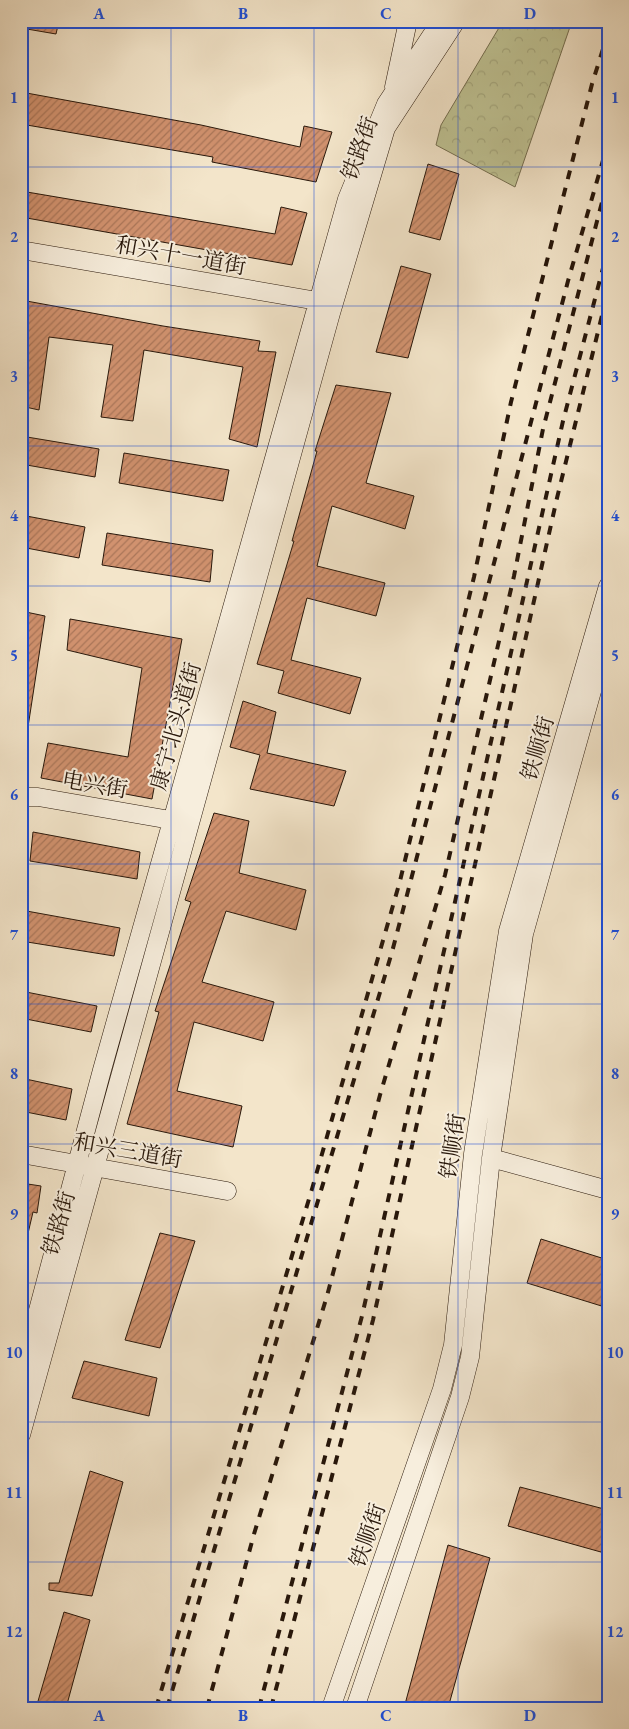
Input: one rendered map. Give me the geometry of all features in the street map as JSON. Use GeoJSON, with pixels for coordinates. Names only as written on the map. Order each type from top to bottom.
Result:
{"type":"FeatureCollection","features":[{"type":"Feature","properties":{"kind":"main road"},"geometry":{"type":"LineString","coordinates":[[386,128],[408,21]]}},
{"type":"Feature","properties":{"kind":"main road","name":"铁路街"},"geometry":{"type":"LineString","coordinates":[[326,303],[347,199],[386,104],[441,21]]}},
{"type":"Feature","properties":{"kind":"main road","name":"铁路街"},"geometry":{"type":"LineString","coordinates":[[326,303],[386,128],[456,21]]}},
{"type":"Feature","properties":{"kind":"main road","name":"和兴十一道街"},"geometry":{"type":"LineString","coordinates":[[21,250],[326,303]]}},
{"type":"Feature","properties":{"kind":"main road","name":"康宁北头道街"},"geometry":{"type":"LineString","coordinates":[[77,1164],[172,820],[326,303]]}},
{"type":"Feature","properties":{"kind":"main road","name":"康宁北头道街"},"geometry":{"type":"LineString","coordinates":[[97,1167],[190,823],[326,303]]}},
{"type":"Feature","properties":{"kind":"main road","name":"铁顺街"},"geometry":{"type":"LineString","coordinates":[[331,1705],[442,1389],[453,1346],[473,1154],[508,931],[608,586]]}},
{"type":"Feature","properties":{"kind":"main road","name":"铁顺街"},"geometry":{"type":"LineString","coordinates":[[356,1707],[460,1397],[470,1357],[491,1158],[524,934],[608,634]]}},
{"type":"Feature","properties":{"kind":"main road","name":"电兴街"},"geometry":{"type":"LineString","coordinates":[[21,797],[38,797],[190,823]]}},
{"type":"Feature","properties":{"kind":"main road","name":"和兴三道街"},"geometry":{"type":"LineString","coordinates":[[21,1154],[227,1191]]}},
{"type":"Feature","properties":{"kind":"main road"},"geometry":{"type":"LineString","coordinates":[[491,1158],[608,1190]]}},
{"type":"Feature","properties":{"kind":"main road","name":"铁路街"},"geometry":{"type":"LineString","coordinates":[[21,1374],[77,1164]]}},
{"type":"Feature","properties":{"kind":"main road","name":"铁路街"},"geometry":{"type":"LineString","coordinates":[[21,1435],[97,1167]]}},
{"type":"Feature","properties":{"kind":"green space"},"geometry":{"type":"Polygon","coordinates":[[[503,21],[572,21],[515,187],[436,145],[441,125],[503,21]]]}},
{"type":"Feature","properties":{"kind":"building"},"geometry":{"type":"Polygon","coordinates":[[[21,21],[59,21],[56,34],[21,28],[21,21]]]}},
{"type":"Feature","properties":{"kind":"building"},"geometry":{"type":"Polygon","coordinates":[[[21,92],[201,125],[300,147],[304,126],[332,132],[316,182],[212,162],[213,157],[21,124],[21,92]]]}},
{"type":"Feature","properties":{"kind":"building"},"geometry":{"type":"Polygon","coordinates":[[[428,164],[459,174],[440,240],[409,232],[428,164]]]}},
{"type":"Feature","properties":{"kind":"building"},"geometry":{"type":"Polygon","coordinates":[[[21,191],[275,234],[281,207],[307,213],[292,265],[21,217],[21,191]]]}},
{"type":"Feature","properties":{"kind":"building"},"geometry":{"type":"Polygon","coordinates":[[[401,266],[431,274],[408,358],[376,352],[401,266]]]}},
{"type":"Feature","properties":{"kind":"building"},"geometry":{"type":"Polygon","coordinates":[[[21,300],[163,326],[260,341],[258,351],[276,352],[257,447],[229,439],[243,367],[144,350],[133,421],[101,417],[113,345],[49,337],[39,410],[21,406],[21,300]]]}},
{"type":"Feature","properties":{"kind":"building"},"geometry":{"type":"Polygon","coordinates":[[[336,385],[391,393],[366,483],[414,496],[405,529],[332,506],[317,566],[385,583],[376,616],[307,598],[291,660],[361,678],[350,714],[278,693],[284,671],[257,664],[294,541],[292,541],[317,451],[315,451],[336,385]]]}},
{"type":"Feature","properties":{"kind":"building"},"geometry":{"type":"Polygon","coordinates":[[[21,436],[99,449],[95,477],[21,464],[21,436]]]}},
{"type":"Feature","properties":{"kind":"building"},"geometry":{"type":"Polygon","coordinates":[[[124,453],[229,470],[223,501],[119,483],[124,453]]]}},
{"type":"Feature","properties":{"kind":"building"},"geometry":{"type":"Polygon","coordinates":[[[21,515],[85,527],[79,558],[21,547],[21,515]]]}},
{"type":"Feature","properties":{"kind":"building"},"geometry":{"type":"Polygon","coordinates":[[[107,533],[213,550],[210,582],[102,565],[107,533]]]}},
{"type":"Feature","properties":{"kind":"building"},"geometry":{"type":"Polygon","coordinates":[[[21,611],[45,616],[28,727],[21,727],[21,611]]]}},
{"type":"Feature","properties":{"kind":"building"},"geometry":{"type":"Polygon","coordinates":[[[70,619],[182,639],[152,799],[41,778],[48,743],[128,757],[142,668],[67,650],[70,619]]]}},
{"type":"Feature","properties":{"kind":"building"},"geometry":{"type":"Polygon","coordinates":[[[243,701],[276,712],[267,753],[346,771],[334,806],[250,789],[260,755],[230,747],[243,701]]]}},
{"type":"Feature","properties":{"kind":"building"},"geometry":{"type":"Polygon","coordinates":[[[214,813],[249,821],[239,873],[306,890],[296,930],[226,911],[202,982],[274,1002],[263,1041],[194,1022],[177,1091],[242,1106],[233,1147],[127,1124],[159,1012],[155,1011],[191,902],[185,900],[214,813]]]}},
{"type":"Feature","properties":{"kind":"building"},"geometry":{"type":"Polygon","coordinates":[[[33,832],[140,852],[137,879],[30,861],[33,832]]]}},
{"type":"Feature","properties":{"kind":"building"},"geometry":{"type":"Polygon","coordinates":[[[21,910],[120,928],[114,956],[21,941],[21,910]]]}},
{"type":"Feature","properties":{"kind":"building"},"geometry":{"type":"Polygon","coordinates":[[[21,991],[97,1006],[91,1032],[21,1018],[21,991]]]}},
{"type":"Feature","properties":{"kind":"building"},"geometry":{"type":"Polygon","coordinates":[[[21,1078],[72,1089],[66,1120],[21,1111],[21,1078]]]}},
{"type":"Feature","properties":{"kind":"building"},"geometry":{"type":"Polygon","coordinates":[[[21,1183],[41,1186],[37,1213],[33,1212],[26,1242],[21,1242],[21,1183]]]}},
{"type":"Feature","properties":{"kind":"building"},"geometry":{"type":"Polygon","coordinates":[[[160,1233],[195,1241],[160,1348],[125,1340],[160,1233]]]}},
{"type":"Feature","properties":{"kind":"building"},"geometry":{"type":"Polygon","coordinates":[[[541,1239],[608,1260],[608,1308],[527,1283],[541,1239]]]}},
{"type":"Feature","properties":{"kind":"building"},"geometry":{"type":"Polygon","coordinates":[[[84,1361],[157,1378],[149,1416],[72,1398],[84,1361]]]}},
{"type":"Feature","properties":{"kind":"building"},"geometry":{"type":"Polygon","coordinates":[[[90,1471],[123,1482],[92,1596],[49,1590],[49,1583],[59,1583],[90,1471]]]}},
{"type":"Feature","properties":{"kind":"building"},"geometry":{"type":"Polygon","coordinates":[[[520,1487],[608,1510],[608,1554],[508,1526],[520,1487]]]}},
{"type":"Feature","properties":{"kind":"building"},"geometry":{"type":"Polygon","coordinates":[[[448,1545],[490,1558],[448,1708],[404,1708],[448,1545]]]}},
{"type":"Feature","properties":{"kind":"building"},"geometry":{"type":"Polygon","coordinates":[[[64,1612],[90,1620],[66,1708],[36,1708],[64,1612]]]}},
{"type":"Feature","properties":{"kind":"railway"},"geometry":{"type":"LineString","coordinates":[[156,1708],[312,1189],[400,881],[474,577],[511,402],[592,84],[608,33]]}},
{"type":"Feature","properties":{"kind":"railway"},"geometry":{"type":"LineString","coordinates":[[167,1708],[392,952],[568,281],[608,143]]}},
{"type":"Feature","properties":{"kind":"railway"},"geometry":{"type":"LineString","coordinates":[[207,1708],[254,1534],[327,1296],[380,1095],[445,875],[514,576],[543,429],[608,179]]}},
{"type":"Feature","properties":{"kind":"railway"},"geometry":{"type":"LineString","coordinates":[[259,1708],[362,1316],[563,421],[608,249]]}},
{"type":"Feature","properties":{"kind":"railway"},"geometry":{"type":"LineString","coordinates":[[271,1708],[373,1320],[557,498],[608,291]]}}]}
